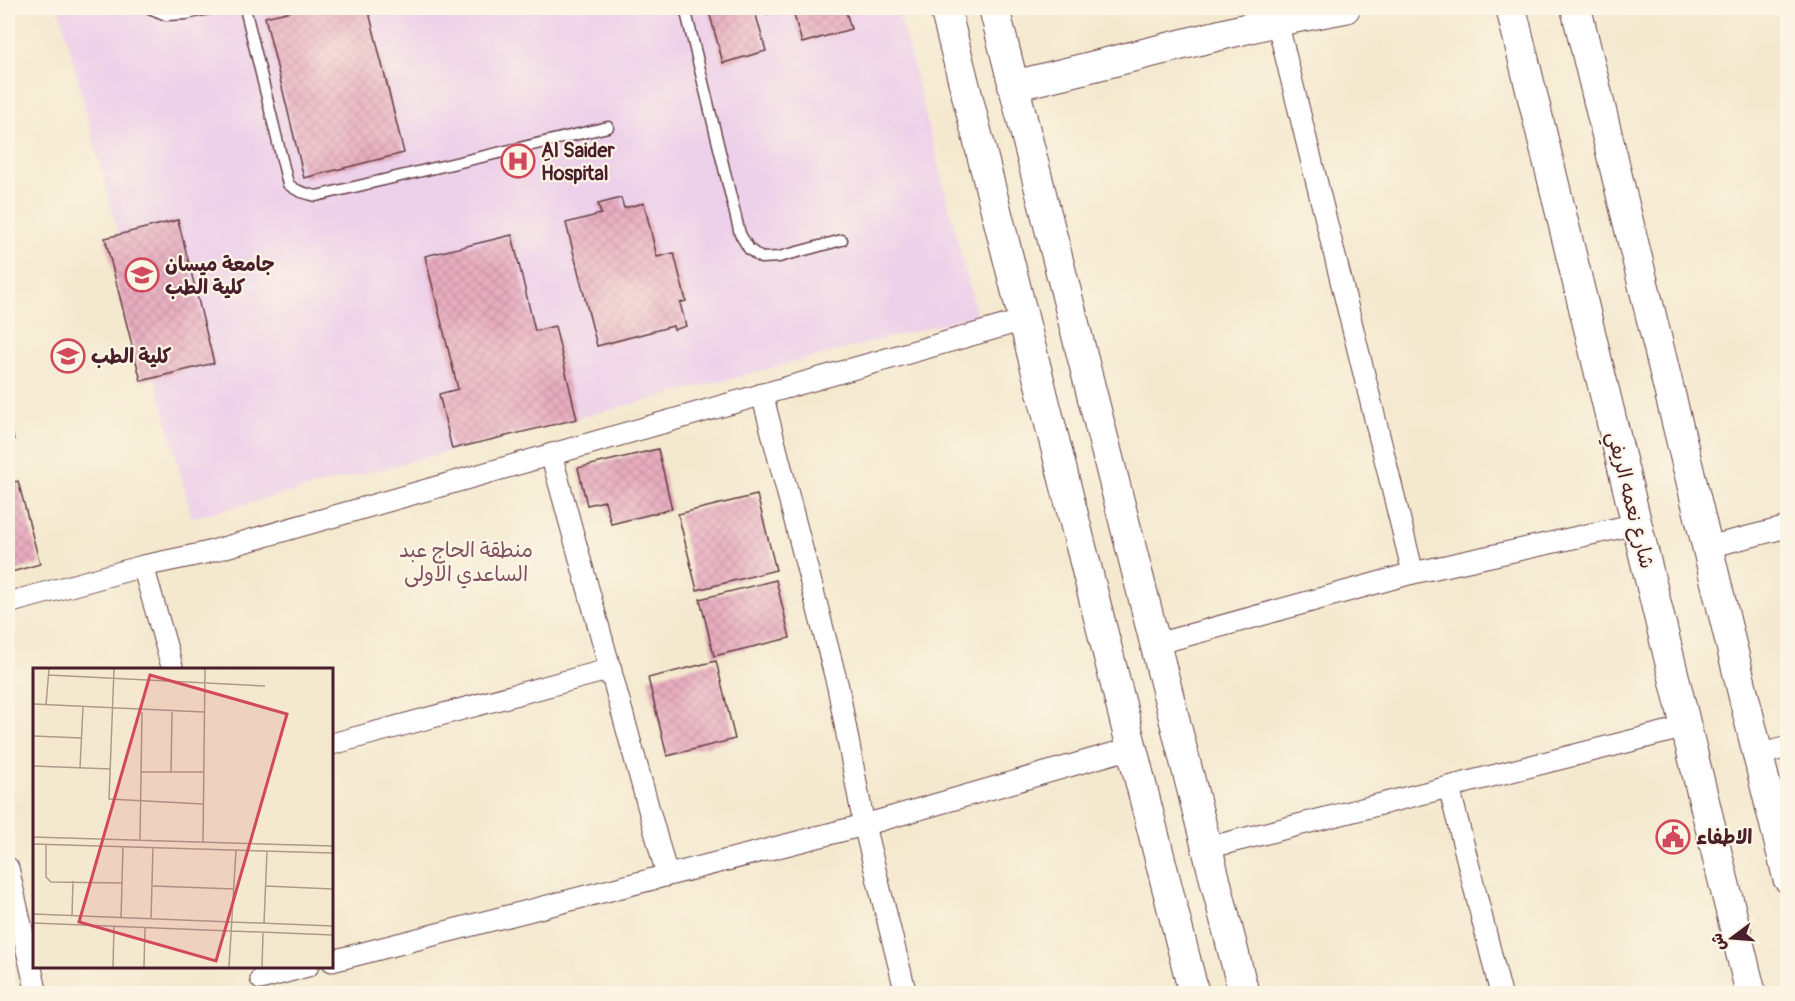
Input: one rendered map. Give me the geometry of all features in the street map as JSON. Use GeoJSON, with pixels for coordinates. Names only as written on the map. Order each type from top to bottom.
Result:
{"type":"FeatureCollection","features":[{"type":"Feature","properties":{"kind":"street"},"geometry":{"type":"LineString","coordinates":[[945,8],[1194,993]]}},
{"type":"Feature","properties":{"kind":"street"},"geometry":{"type":"LineString","coordinates":[[994,8],[1244,993]]}},
{"type":"Feature","properties":{"kind":"street"},"geometry":{"type":"LineString","coordinates":[[1013,86],[1277,21],[1345,8]]}},
{"type":"Feature","properties":{"kind":"street","name":"شارع نعمه الريفي"},"geometry":{"type":"LineString","coordinates":[[1511,8],[1751,993]]}},
{"type":"Feature","properties":{"kind":"street"},"geometry":{"type":"LineString","coordinates":[[1576,8],[1788,878]]}},
{"type":"Feature","properties":{"kind":"street"},"geometry":{"type":"LineString","coordinates":[[1277,21],[1413,573]]}},
{"type":"Feature","properties":{"kind":"street"},"geometry":{"type":"LineString","coordinates":[[8,603],[143,566],[205,553],[1024,320]]}},
{"type":"Feature","properties":{"kind":"street"},"geometry":{"type":"LineString","coordinates":[[762,394],[838,687],[864,825],[906,993]]}},
{"type":"Feature","properties":{"kind":"street"},"geometry":{"type":"LineString","coordinates":[[551,454],[668,875]]}},
{"type":"Feature","properties":{"kind":"street"},"geometry":{"type":"LineString","coordinates":[[1156,644],[1413,573],[1637,524]]}},
{"type":"Feature","properties":{"kind":"street"},"geometry":{"type":"LineString","coordinates":[[1708,547],[1788,527]]}},
{"type":"Feature","properties":{"kind":"street"},"geometry":{"type":"LineString","coordinates":[[143,566],[173,668]]}},
{"type":"Feature","properties":{"kind":"street"},"geometry":{"type":"LineString","coordinates":[[333,744],[611,669]]}},
{"type":"Feature","properties":{"kind":"street"},"geometry":{"type":"LineString","coordinates":[[1207,848],[1686,727]]}},
{"type":"Feature","properties":{"kind":"street"},"geometry":{"type":"LineString","coordinates":[[1758,755],[1788,747]]}},
{"type":"Feature","properties":{"kind":"street"},"geometry":{"type":"LineString","coordinates":[[333,961],[864,825],[1132,748]]}},
{"type":"Feature","properties":{"kind":"street"},"geometry":{"type":"LineString","coordinates":[[1449,787],[1501,993]]}},
{"type":"Feature","properties":{"kind":"street"},"geometry":{"type":"LineString","coordinates":[[8,868],[38,993]]}},
{"type":"Feature","properties":{"kind":"street"},"geometry":{"type":"LineString","coordinates":[[261,979],[301,968]]}},
{"type":"Feature","properties":{"kind":"lane"},"geometry":{"type":"LineString","coordinates":[[149,8],[166,15],[186,14],[214,8]]}},
{"type":"Feature","properties":{"kind":"lane"},"geometry":{"type":"LineString","coordinates":[[245,8],[288,184],[304,193],[316,196],[608,127]]}},
{"type":"Feature","properties":{"kind":"lane"},"geometry":{"type":"LineString","coordinates":[[686,8],[741,234],[749,249],[760,258],[779,257],[842,240]]}},
{"type":"Feature","properties":{"kind":"shaded area","name":"ِAl Saider Hospital"},"geometry":{"type":"Polygon","coordinates":[[[59,8],[898,8],[977,315],[192,518],[59,8]]]}},
{"type":"Feature","properties":{"kind":"building"},"geometry":{"type":"Polygon","coordinates":[[[304,8],[368,8],[404,153],[304,178],[265,17],[304,8]]]}},
{"type":"Feature","properties":{"kind":"building"},"geometry":{"type":"Polygon","coordinates":[[[708,8],[754,8],[766,51],[723,63],[708,8]]]}},
{"type":"Feature","properties":{"kind":"building"},"geometry":{"type":"Polygon","coordinates":[[[765,8],[788,8],[767,14],[765,8]]]}},
{"type":"Feature","properties":{"kind":"building"},"geometry":{"type":"Polygon","coordinates":[[[792,8],[845,8],[851,29],[802,43],[792,8]]]}},
{"type":"Feature","properties":{"kind":"building"},"geometry":{"type":"Polygon","coordinates":[[[621,198],[624,208],[644,203],[657,257],[674,253],[686,301],[680,303],[686,326],[674,330],[673,326],[597,346],[566,223],[601,214],[598,204],[621,198]]]}},
{"type":"Feature","properties":{"kind":"building"},"geometry":{"type":"Polygon","coordinates":[[[178,220],[214,363],[141,381],[105,238],[178,220]]]}},
{"type":"Feature","properties":{"kind":"building"},"geometry":{"type":"Polygon","coordinates":[[[512,235],[535,331],[555,326],[577,419],[452,449],[439,394],[458,389],[425,256],[512,235]]]}},
{"type":"Feature","properties":{"kind":"building"},"geometry":{"type":"Polygon","coordinates":[[[8,417],[14,440],[8,441],[8,417]]]}},
{"type":"Feature","properties":{"kind":"building"},"geometry":{"type":"Polygon","coordinates":[[[658,449],[672,509],[611,524],[605,501],[587,505],[578,468],[658,449]]]}},
{"type":"Feature","properties":{"kind":"building"},"geometry":{"type":"Polygon","coordinates":[[[18,481],[40,564],[8,573],[8,483],[18,481]]]}},
{"type":"Feature","properties":{"kind":"building"},"geometry":{"type":"Polygon","coordinates":[[[757,495],[776,570],[697,590],[678,514],[757,495]]]}},
{"type":"Feature","properties":{"kind":"building"},"geometry":{"type":"Polygon","coordinates":[[[776,580],[790,638],[714,656],[700,599],[776,580]]]}},
{"type":"Feature","properties":{"kind":"building"},"geometry":{"type":"Polygon","coordinates":[[[716,661],[735,739],[667,756],[648,678],[716,661]]]}},
{"type":"Feature","properties":{"kind":"place","name":"ِAl Saider Hospital"},"geometry":{"type":"Point","coordinates":[518,161]}},
{"type":"Feature","properties":{"kind":"place","name":"جامعة ميسان كلية الطب"},"geometry":{"type":"Point","coordinates":[142,275]}},
{"type":"Feature","properties":{"kind":"place","name":"كلية الطب"},"geometry":{"type":"Point","coordinates":[68,356]}},
{"type":"Feature","properties":{"kind":"place","name":"الاطفاء"},"geometry":{"type":"Point","coordinates":[1673,837]}},
{"type":"Feature","properties":{"kind":"district","name":"منطقة الحاج عبد الساعدي الاولى"},"geometry":{"type":"Point","coordinates":[466,562]}}]}
